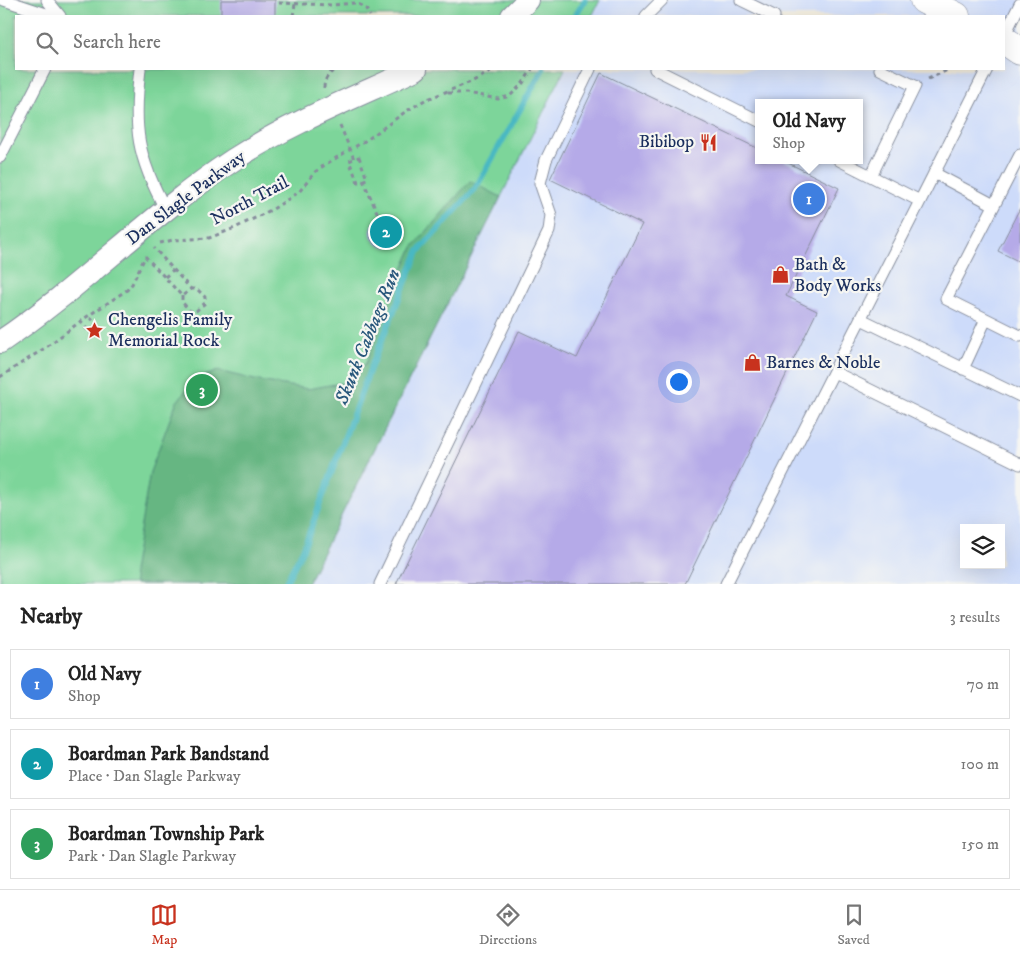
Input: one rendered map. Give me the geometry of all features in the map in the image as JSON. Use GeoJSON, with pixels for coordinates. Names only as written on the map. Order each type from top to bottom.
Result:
{"type":"FeatureCollection","features":[{"type":"Feature","properties":{"kind":"main road"},"geometry":{"type":"LineString","coordinates":[[924,0],[954,15]]}},
{"type":"Feature","properties":{"kind":"main road"},"geometry":{"type":"LineString","coordinates":[[1005,39],[1020,45]]}},
{"type":"Feature","properties":{"kind":"main road"},"geometry":{"type":"LineString","coordinates":[[1005,40],[1020,51]]}},
{"type":"Feature","properties":{"kind":"street"},"geometry":{"type":"LineString","coordinates":[[513,15],[528,0]]}},
{"type":"Feature","properties":{"kind":"street","name":"Dan Slagle Parkway"},"geometry":{"type":"LineString","coordinates":[[0,342],[64,295],[166,210],[234,159],[287,130],[414,70]]}},
{"type":"Feature","properties":{"kind":"lane"},"geometry":{"type":"LineString","coordinates":[[4,0],[19,2],[50,15]]}},
{"type":"Feature","properties":{"kind":"lane"},"geometry":{"type":"LineString","coordinates":[[47,0],[59,15]]}},
{"type":"Feature","properties":{"kind":"lane"},"geometry":{"type":"LineString","coordinates":[[647,15],[662,0]]}},
{"type":"Feature","properties":{"kind":"lane"},"geometry":{"type":"LineString","coordinates":[[741,0],[772,15]]}},
{"type":"Feature","properties":{"kind":"lane"},"geometry":{"type":"LineString","coordinates":[[1005,37],[1020,4]]}},
{"type":"Feature","properties":{"kind":"lane"},"geometry":{"type":"LineString","coordinates":[[0,157],[45,70]]}},
{"type":"Feature","properties":{"kind":"lane"},"geometry":{"type":"LineString","coordinates":[[140,70],[136,98],[137,132],[140,150],[151,183],[166,210]]}},
{"type":"Feature","properties":{"kind":"lane"},"geometry":{"type":"LineString","coordinates":[[380,584],[549,231],[551,215],[540,182],[546,160],[590,70]]}},
{"type":"Feature","properties":{"kind":"lane"},"geometry":{"type":"LineString","coordinates":[[657,70],[755,119]]}},
{"type":"Feature","properties":{"kind":"lane"},"geometry":{"type":"LineString","coordinates":[[871,176],[915,86],[882,70]]}},
{"type":"Feature","properties":{"kind":"lane"},"geometry":{"type":"LineString","coordinates":[[726,584],[986,70]]}},
{"type":"Feature","properties":{"kind":"lane"},"geometry":{"type":"LineString","coordinates":[[1020,155],[946,299],[1020,336]]}},
{"type":"Feature","properties":{"kind":"lane"},"geometry":{"type":"LineString","coordinates":[[847,164],[920,201]]}},
{"type":"Feature","properties":{"kind":"lane"},"geometry":{"type":"LineString","coordinates":[[934,173],[994,205]]}},
{"type":"Feature","properties":{"kind":"lane"},"geometry":{"type":"LineString","coordinates":[[861,319],[1020,396]]}},
{"type":"Feature","properties":{"kind":"lane"},"geometry":{"type":"LineString","coordinates":[[963,369],[986,319]]}},
{"type":"Feature","properties":{"kind":"lane"},"geometry":{"type":"LineString","coordinates":[[834,372],[1020,464]]}},
{"type":"Feature","properties":{"kind":"path"},"geometry":{"type":"LineString","coordinates":[[279,3],[355,3],[365,7],[369,15]]}},
{"type":"Feature","properties":{"kind":"path"},"geometry":{"type":"LineString","coordinates":[[293,15],[295,4]]}},
{"type":"Feature","properties":{"kind":"path"},"geometry":{"type":"LineString","coordinates":[[325,90],[325,81],[334,70]]}},
{"type":"Feature","properties":{"kind":"path","name":"North Trail"},"geometry":{"type":"LineString","coordinates":[[0,377],[45,348],[80,321],[127,290],[146,256],[153,248],[173,240],[209,238],[235,228],[290,199],[299,192],[315,172],[368,140],[405,112],[425,100],[471,82],[494,70]]}},
{"type":"Feature","properties":{"kind":"path","name":"North Trail"},"geometry":{"type":"LineString","coordinates":[[445,92],[466,93],[498,99],[510,96],[523,83],[531,70]]}},
{"type":"Feature","properties":{"kind":"path"},"geometry":{"type":"LineString","coordinates":[[915,86],[948,70]]}},
{"type":"Feature","properties":{"kind":"path"},"geometry":{"type":"LineString","coordinates":[[338,121],[354,159]]}},
{"type":"Feature","properties":{"kind":"path"},"geometry":{"type":"LineString","coordinates":[[359,157],[367,179],[363,180],[358,182],[349,161],[359,157]]}},
{"type":"Feature","properties":{"kind":"path"},"geometry":{"type":"LineString","coordinates":[[363,180],[380,219]]}},
{"type":"Feature","properties":{"kind":"path"},"geometry":{"type":"LineString","coordinates":[[153,248],[191,289]]}},
{"type":"Feature","properties":{"kind":"path"},"geometry":{"type":"LineString","coordinates":[[146,256],[182,296],[182,302],[190,311],[196,311],[205,303],[205,297],[197,289],[191,289],[182,296]]}},
{"type":"Feature","properties":{"kind":"path"},"geometry":{"type":"LineString","coordinates":[[165,277],[174,270]]}},
{"type":"Feature","properties":{"kind":"path"},"geometry":{"type":"LineString","coordinates":[[80,321],[93,336],[96,334],[99,329],[89,315]]}},
{"type":"Feature","properties":{"kind":"shaded area"},"geometry":{"type":"Polygon","coordinates":[[[600,0],[1020,0],[1020,584],[307,584],[564,70],[1005,70],[1005,15],[592,15],[600,0]]]}},
{"type":"Feature","properties":{"kind":"green space"},"geometry":{"type":"Polygon","coordinates":[[[0,0],[600,0],[592,15],[15,15],[15,70],[564,70],[307,584],[0,584],[0,0]]]}},
{"type":"Feature","properties":{"kind":"green space"},"geometry":{"type":"Polygon","coordinates":[[[470,181],[501,197],[307,584],[135,584],[133,572],[150,472],[176,403],[194,380],[218,371],[259,381],[308,389],[346,382],[366,363],[395,287],[413,247],[470,181]]]}},
{"type":"Feature","properties":{"kind":"building"},"geometry":{"type":"Polygon","coordinates":[[[221,0],[275,0],[275,15],[221,15],[221,0]]]}},
{"type":"Feature","properties":{"kind":"building"},"geometry":{"type":"Polygon","coordinates":[[[601,73],[755,147],[755,164],[790,164],[839,188],[786,296],[817,311],[685,584],[396,584],[519,331],[577,358],[642,224],[550,179],[601,73]]]}},
{"type":"Feature","properties":{"kind":"building"},"geometry":{"type":"Polygon","coordinates":[[[1020,208],[1020,262],[998,251],[1020,208]]]}},
{"type":"Feature","properties":{"kind":"building"},"geometry":{"type":"Polygon","coordinates":[[[386,217],[392,218],[400,226],[400,238],[392,246],[386,247],[380,246],[372,238],[371,232],[372,226],[380,218],[386,217]]]}},
{"type":"Feature","properties":{"kind":"waterway","name":"Skunk Cabbage Run"},"geometry":{"type":"LineString","coordinates":[[576,15],[585,0]]}},
{"type":"Feature","properties":{"kind":"waterway","name":"Skunk Cabbage Run"},"geometry":{"type":"LineString","coordinates":[[285,584],[304,547],[370,369],[418,252],[475,189],[542,70]]}},
{"type":"Feature","properties":{"kind":"place","name":"Bibibop"},"geometry":{"type":"Point","coordinates":[708,142]}},
{"type":"Feature","properties":{"kind":"place","name":"Old Navy"},"geometry":{"type":"Point","coordinates":[809,199]}},
{"type":"Feature","properties":{"kind":"place","name":"Boardman Park Bandstand"},"geometry":{"type":"Point","coordinates":[386,232]}},
{"type":"Feature","properties":{"kind":"place","name":"Bath & Body Works"},"geometry":{"type":"Point","coordinates":[780,275]}},
{"type":"Feature","properties":{"kind":"place","name":"Chengelis Family Memorial Rock"},"geometry":{"type":"Point","coordinates":[94,330]}},
{"type":"Feature","properties":{"kind":"place","name":"Barnes & Noble"},"geometry":{"type":"Point","coordinates":[752,363]}},
{"type":"Feature","properties":{"kind":"place","name":"Boardman Township Park"},"geometry":{"type":"Point","coordinates":[202,390]}}]}
